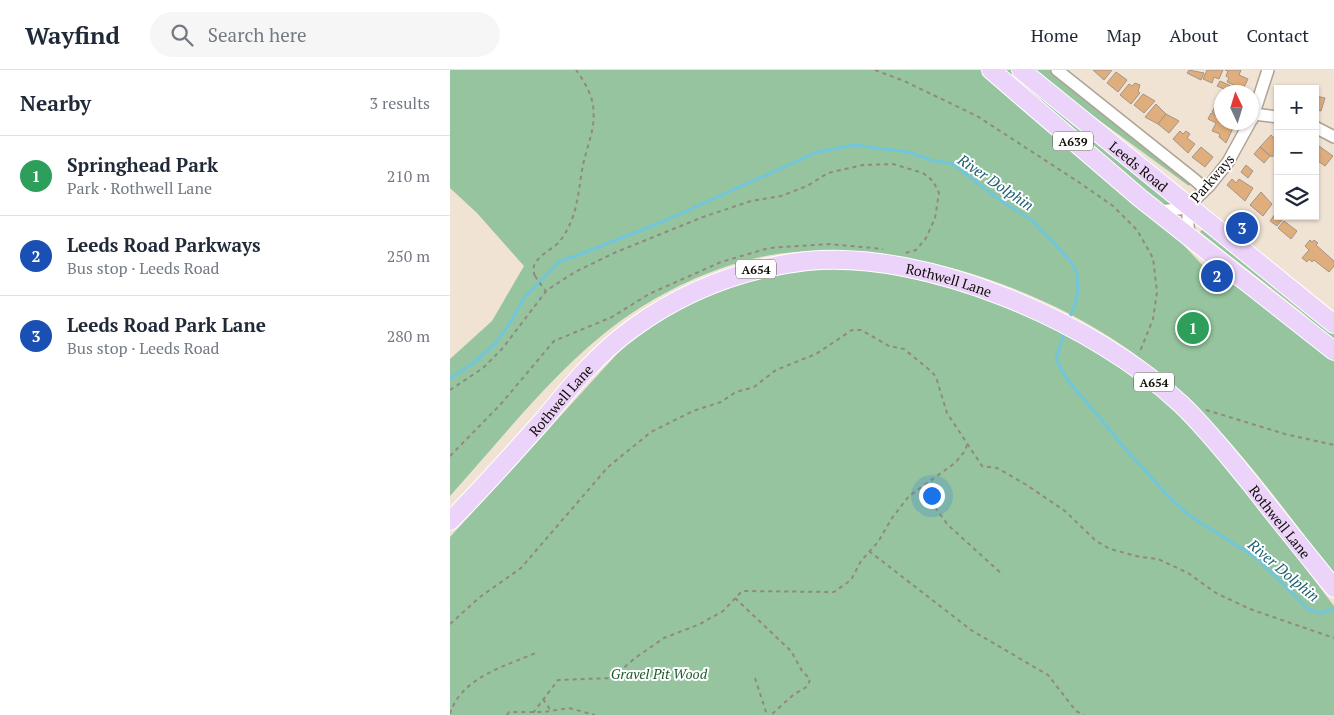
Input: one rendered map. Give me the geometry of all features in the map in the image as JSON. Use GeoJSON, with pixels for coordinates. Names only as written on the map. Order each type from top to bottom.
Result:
{"type":"FeatureCollection","features":[{"type":"Feature","properties":{"kind":"main road","name":"Leeds Road"},"geometry":{"type":"LineString","coordinates":[[991,70],[1193,241],[1334,351]]}},
{"type":"Feature","properties":{"kind":"main road","name":"Leeds Road"},"geometry":{"type":"LineString","coordinates":[[1021,70],[1334,324]]}},
{"type":"Feature","properties":{"kind":"main road","name":"Rothwell Lane"},"geometry":{"type":"LineString","coordinates":[[450,521],[514,453],[592,362],[632,328],[672,303],[715,282],[759,268],[819,261],[865,262],[923,271],[1016,300],[1055,318],[1132,365],[1182,404],[1221,447],[1334,588]]}},
{"type":"Feature","properties":{"kind":"street","name":"Leeds Road"},"geometry":{"type":"LineString","coordinates":[[1057,70],[1205,190]]}},
{"type":"Feature","properties":{"kind":"street","name":"Parkways"},"geometry":{"type":"LineString","coordinates":[[1259,98],[1268,70]]}},
{"type":"Feature","properties":{"kind":"street"},"geometry":{"type":"LineString","coordinates":[[1259,118],[1274,117]]}},
{"type":"Feature","properties":{"kind":"street"},"geometry":{"type":"LineString","coordinates":[[1319,129],[1334,137]]}},
{"type":"Feature","properties":{"kind":"street","name":"Parkways"},"geometry":{"type":"LineString","coordinates":[[1188,206],[1205,190],[1228,162],[1246,130]]}},
{"type":"Feature","properties":{"kind":"street","name":"Leeds Road"},"geometry":{"type":"LineString","coordinates":[[1157,211],[1179,210],[1188,206]]}},
{"type":"Feature","properties":{"kind":"street"},"geometry":{"type":"LineString","coordinates":[[1188,206],[1188,228],[1193,241]]}},
{"type":"Feature","properties":{"kind":"path"},"geometry":{"type":"LineString","coordinates":[[547,290],[546,292],[535,276],[534,267],[543,253],[559,242],[569,226],[583,162],[592,137],[593,104],[576,70]]}},
{"type":"Feature","properties":{"kind":"path"},"geometry":{"type":"LineString","coordinates":[[875,70],[951,103],[1013,137],[1113,206],[1137,230],[1153,258],[1157,292],[1147,337],[1132,365]]}},
{"type":"Feature","properties":{"kind":"path"},"geometry":{"type":"LineString","coordinates":[[450,390],[483,368],[502,349],[547,290],[598,260],[703,217],[750,201],[781,196],[807,186],[828,173],[863,165],[893,164],[923,173],[937,186],[939,193],[935,218],[926,238],[916,250],[903,253]]}},
{"type":"Feature","properties":{"kind":"path"},"geometry":{"type":"LineString","coordinates":[[450,456],[500,405],[554,341],[612,317],[649,294],[721,262],[769,248],[829,244],[864,246],[888,250]]}},
{"type":"Feature","properties":{"kind":"path"},"geometry":{"type":"LineString","coordinates":[[450,624],[480,598],[521,568],[608,467],[651,432],[693,411],[721,402],[736,392],[754,387],[776,370],[816,354],[852,330],[861,330],[889,346],[904,349],[932,372],[936,377],[947,413],[982,466],[997,468],[1025,484],[1065,511],[1096,541],[1110,550],[1140,558],[1158,560],[1188,573],[1216,592],[1250,609],[1334,638]]}},
{"type":"Feature","properties":{"kind":"path"},"geometry":{"type":"LineString","coordinates":[[1182,404],[1220,413],[1285,434],[1334,445]]}},
{"type":"Feature","properties":{"kind":"path"},"geometry":{"type":"LineString","coordinates":[[534,712],[558,680],[612,678],[664,638],[700,624],[723,610],[742,591],[834,592],[851,580],[861,561],[909,496],[955,463],[965,451],[967,445]]}},
{"type":"Feature","properties":{"kind":"path"},"geometry":{"type":"LineString","coordinates":[[921,487],[948,525],[1003,575]]}},
{"type":"Feature","properties":{"kind":"path"},"geometry":{"type":"LineString","coordinates":[[869,551],[971,630],[1048,675],[1076,711],[1084,715]]}},
{"type":"Feature","properties":{"kind":"path"},"geometry":{"type":"LineString","coordinates":[[735,598],[791,651],[810,679],[808,686],[793,695],[771,715]]}},
{"type":"Feature","properties":{"kind":"path"},"geometry":{"type":"LineString","coordinates":[[450,714],[453,703],[460,694],[477,680],[538,652]]}},
{"type":"Feature","properties":{"kind":"path"},"geometry":{"type":"LineString","coordinates":[[755,678],[767,715]]}},
{"type":"Feature","properties":{"kind":"path"},"geometry":{"type":"LineString","coordinates":[[543,699],[551,711]]}},
{"type":"Feature","properties":{"kind":"path"},"geometry":{"type":"LineString","coordinates":[[507,715],[509,712],[551,711],[569,708],[595,715]]}},
{"type":"Feature","properties":{"kind":"green space"},"geometry":{"type":"Polygon","coordinates":[[[450,70],[980,70],[1174,235],[1209,272],[1225,285],[1228,282],[1249,294],[1334,358],[1334,575],[1237,450],[1194,404],[1133,353],[1090,325],[1044,301],[995,282],[945,266],[894,256],[844,251],[774,254],[731,265],[689,281],[632,313],[582,352],[536,398],[450,496],[450,359],[492,321],[524,266],[477,213],[450,188],[450,70]]]}},
{"type":"Feature","properties":{"kind":"green space"},"geometry":{"type":"Polygon","coordinates":[[[998,70],[1011,70],[1175,205],[1159,205],[998,70]]]}},
{"type":"Feature","properties":{"kind":"green space"},"geometry":{"type":"Polygon","coordinates":[[[1035,70],[1052,70],[1191,182],[1189,186],[1070,99],[1035,70]]]}},
{"type":"Feature","properties":{"kind":"green space"},"geometry":{"type":"Polygon","coordinates":[[[1204,227],[1334,331],[1334,344],[1304,314],[1200,232],[1204,227]]]}},
{"type":"Feature","properties":{"kind":"green space","name":"Gravel Pit Wood"},"geometry":{"type":"Polygon","coordinates":[[[814,268],[860,268],[888,272],[995,300],[1037,318],[1109,359],[1175,409],[1203,438],[1239,481],[1334,606],[1334,715],[450,715],[450,537],[627,343],[664,316],[697,299],[768,274],[814,268]]]}},
{"type":"Feature","properties":{"kind":"building"},"geometry":{"type":"Polygon","coordinates":[[[1093,70],[1112,70],[1104,80],[1093,70]]]}},
{"type":"Feature","properties":{"kind":"building"},"geometry":{"type":"Polygon","coordinates":[[[1189,70],[1204,73],[1201,80],[1187,73],[1189,70]]]}},
{"type":"Feature","properties":{"kind":"building"},"geometry":{"type":"Polygon","coordinates":[[[1207,70],[1223,70],[1219,79],[1214,77],[1212,83],[1203,79],[1207,70]]]}},
{"type":"Feature","properties":{"kind":"building"},"geometry":{"type":"Polygon","coordinates":[[[1225,70],[1241,70],[1239,75],[1248,79],[1245,85],[1234,85],[1227,82],[1229,78],[1226,76],[1228,71],[1225,70]]]}},
{"type":"Feature","properties":{"kind":"building"},"geometry":{"type":"Polygon","coordinates":[[[1116,72],[1127,80],[1118,92],[1107,83],[1116,72]]]}},
{"type":"Feature","properties":{"kind":"building"},"geometry":{"type":"Polygon","coordinates":[[[1220,81],[1229,85],[1218,85],[1220,81]]]}},
{"type":"Feature","properties":{"kind":"building"},"geometry":{"type":"Polygon","coordinates":[[[1135,83],[1140,85],[1138,91],[1140,93],[1131,104],[1120,95],[1129,84],[1132,86],[1135,83]]]}},
{"type":"Feature","properties":{"kind":"building"},"geometry":{"type":"Polygon","coordinates":[[[1143,94],[1155,101],[1144,113],[1134,105],[1143,94]]]}},
{"type":"Feature","properties":{"kind":"building"},"geometry":{"type":"Polygon","coordinates":[[[1319,97],[1325,98],[1321,111],[1319,110],[1319,97]]]}},
{"type":"Feature","properties":{"kind":"building"},"geometry":{"type":"Polygon","coordinates":[[[1156,104],[1166,114],[1158,124],[1145,117],[1156,104]]]}},
{"type":"Feature","properties":{"kind":"building"},"geometry":{"type":"Polygon","coordinates":[[[1211,113],[1214,114],[1214,122],[1208,119],[1211,113]]]}},
{"type":"Feature","properties":{"kind":"building"},"geometry":{"type":"Polygon","coordinates":[[[1166,114],[1179,121],[1169,133],[1158,124],[1166,114]]]}},
{"type":"Feature","properties":{"kind":"building"},"geometry":{"type":"Polygon","coordinates":[[[1214,127],[1214,130],[1232,130],[1226,143],[1219,137],[1220,134],[1212,131],[1214,127]]]}},
{"type":"Feature","properties":{"kind":"building"},"geometry":{"type":"Polygon","coordinates":[[[1180,131],[1183,134],[1186,131],[1190,134],[1187,138],[1195,144],[1188,153],[1173,139],[1180,131]]]}},
{"type":"Feature","properties":{"kind":"building"},"geometry":{"type":"Polygon","coordinates":[[[1271,135],[1274,138],[1274,155],[1272,157],[1260,147],[1271,135]]]}},
{"type":"Feature","properties":{"kind":"building"},"geometry":{"type":"Polygon","coordinates":[[[1319,146],[1333,156],[1325,166],[1319,162],[1319,146]]]}},
{"type":"Feature","properties":{"kind":"building"},"geometry":{"type":"Polygon","coordinates":[[[1201,147],[1213,157],[1205,167],[1192,157],[1201,147]]]}},
{"type":"Feature","properties":{"kind":"building"},"geometry":{"type":"Polygon","coordinates":[[[1260,147],[1270,156],[1264,163],[1254,154],[1260,147]]]}},
{"type":"Feature","properties":{"kind":"building"},"geometry":{"type":"Polygon","coordinates":[[[1246,165],[1253,171],[1248,178],[1241,172],[1246,165]]]}},
{"type":"Feature","properties":{"kind":"building"},"geometry":{"type":"Polygon","coordinates":[[[1232,179],[1236,183],[1239,179],[1253,188],[1245,201],[1227,185],[1232,179]]]}},
{"type":"Feature","properties":{"kind":"building"},"geometry":{"type":"Polygon","coordinates":[[[1261,192],[1272,204],[1263,216],[1250,205],[1261,192]]]}},
{"type":"Feature","properties":{"kind":"building"},"geometry":{"type":"Polygon","coordinates":[[[1274,215],[1274,220],[1282,220],[1277,226],[1270,221],[1274,215]]]}},
{"type":"Feature","properties":{"kind":"building"},"geometry":{"type":"Polygon","coordinates":[[[1284,221],[1297,231],[1291,239],[1278,228],[1284,221]]]}},
{"type":"Feature","properties":{"kind":"building"},"geometry":{"type":"Polygon","coordinates":[[[1310,240],[1318,243],[1316,245],[1334,261],[1334,266],[1329,272],[1314,260],[1312,262],[1309,259],[1307,262],[1302,258],[1309,250],[1305,246],[1310,240]]]}},
{"type":"Feature","properties":{"kind":"waterway","name":"River Dolphin"},"geometry":{"type":"LineString","coordinates":[[450,378],[472,364],[495,344],[524,298],[560,261],[664,221],[817,152],[854,145],[908,152],[931,160],[953,164],[1000,200],[1033,221],[1072,263],[1077,274],[1078,290],[1075,305],[1069,319]]}},
{"type":"Feature","properties":{"kind":"waterway","name":"River Dolphin"},"geometry":{"type":"LineString","coordinates":[[1065,330],[1056,359],[1066,378],[1169,497],[1190,516],[1255,557],[1308,609],[1321,613],[1334,609]]}},
{"type":"Feature","properties":{"kind":"place","name":"Leeds Road Park Lane"},"geometry":{"type":"Point","coordinates":[1242,228]}},
{"type":"Feature","properties":{"kind":"place","name":"Leeds Road Parkways"},"geometry":{"type":"Point","coordinates":[1217,276]}},
{"type":"Feature","properties":{"kind":"place","name":"Springhead Park"},"geometry":{"type":"Point","coordinates":[1193,328]}}]}
